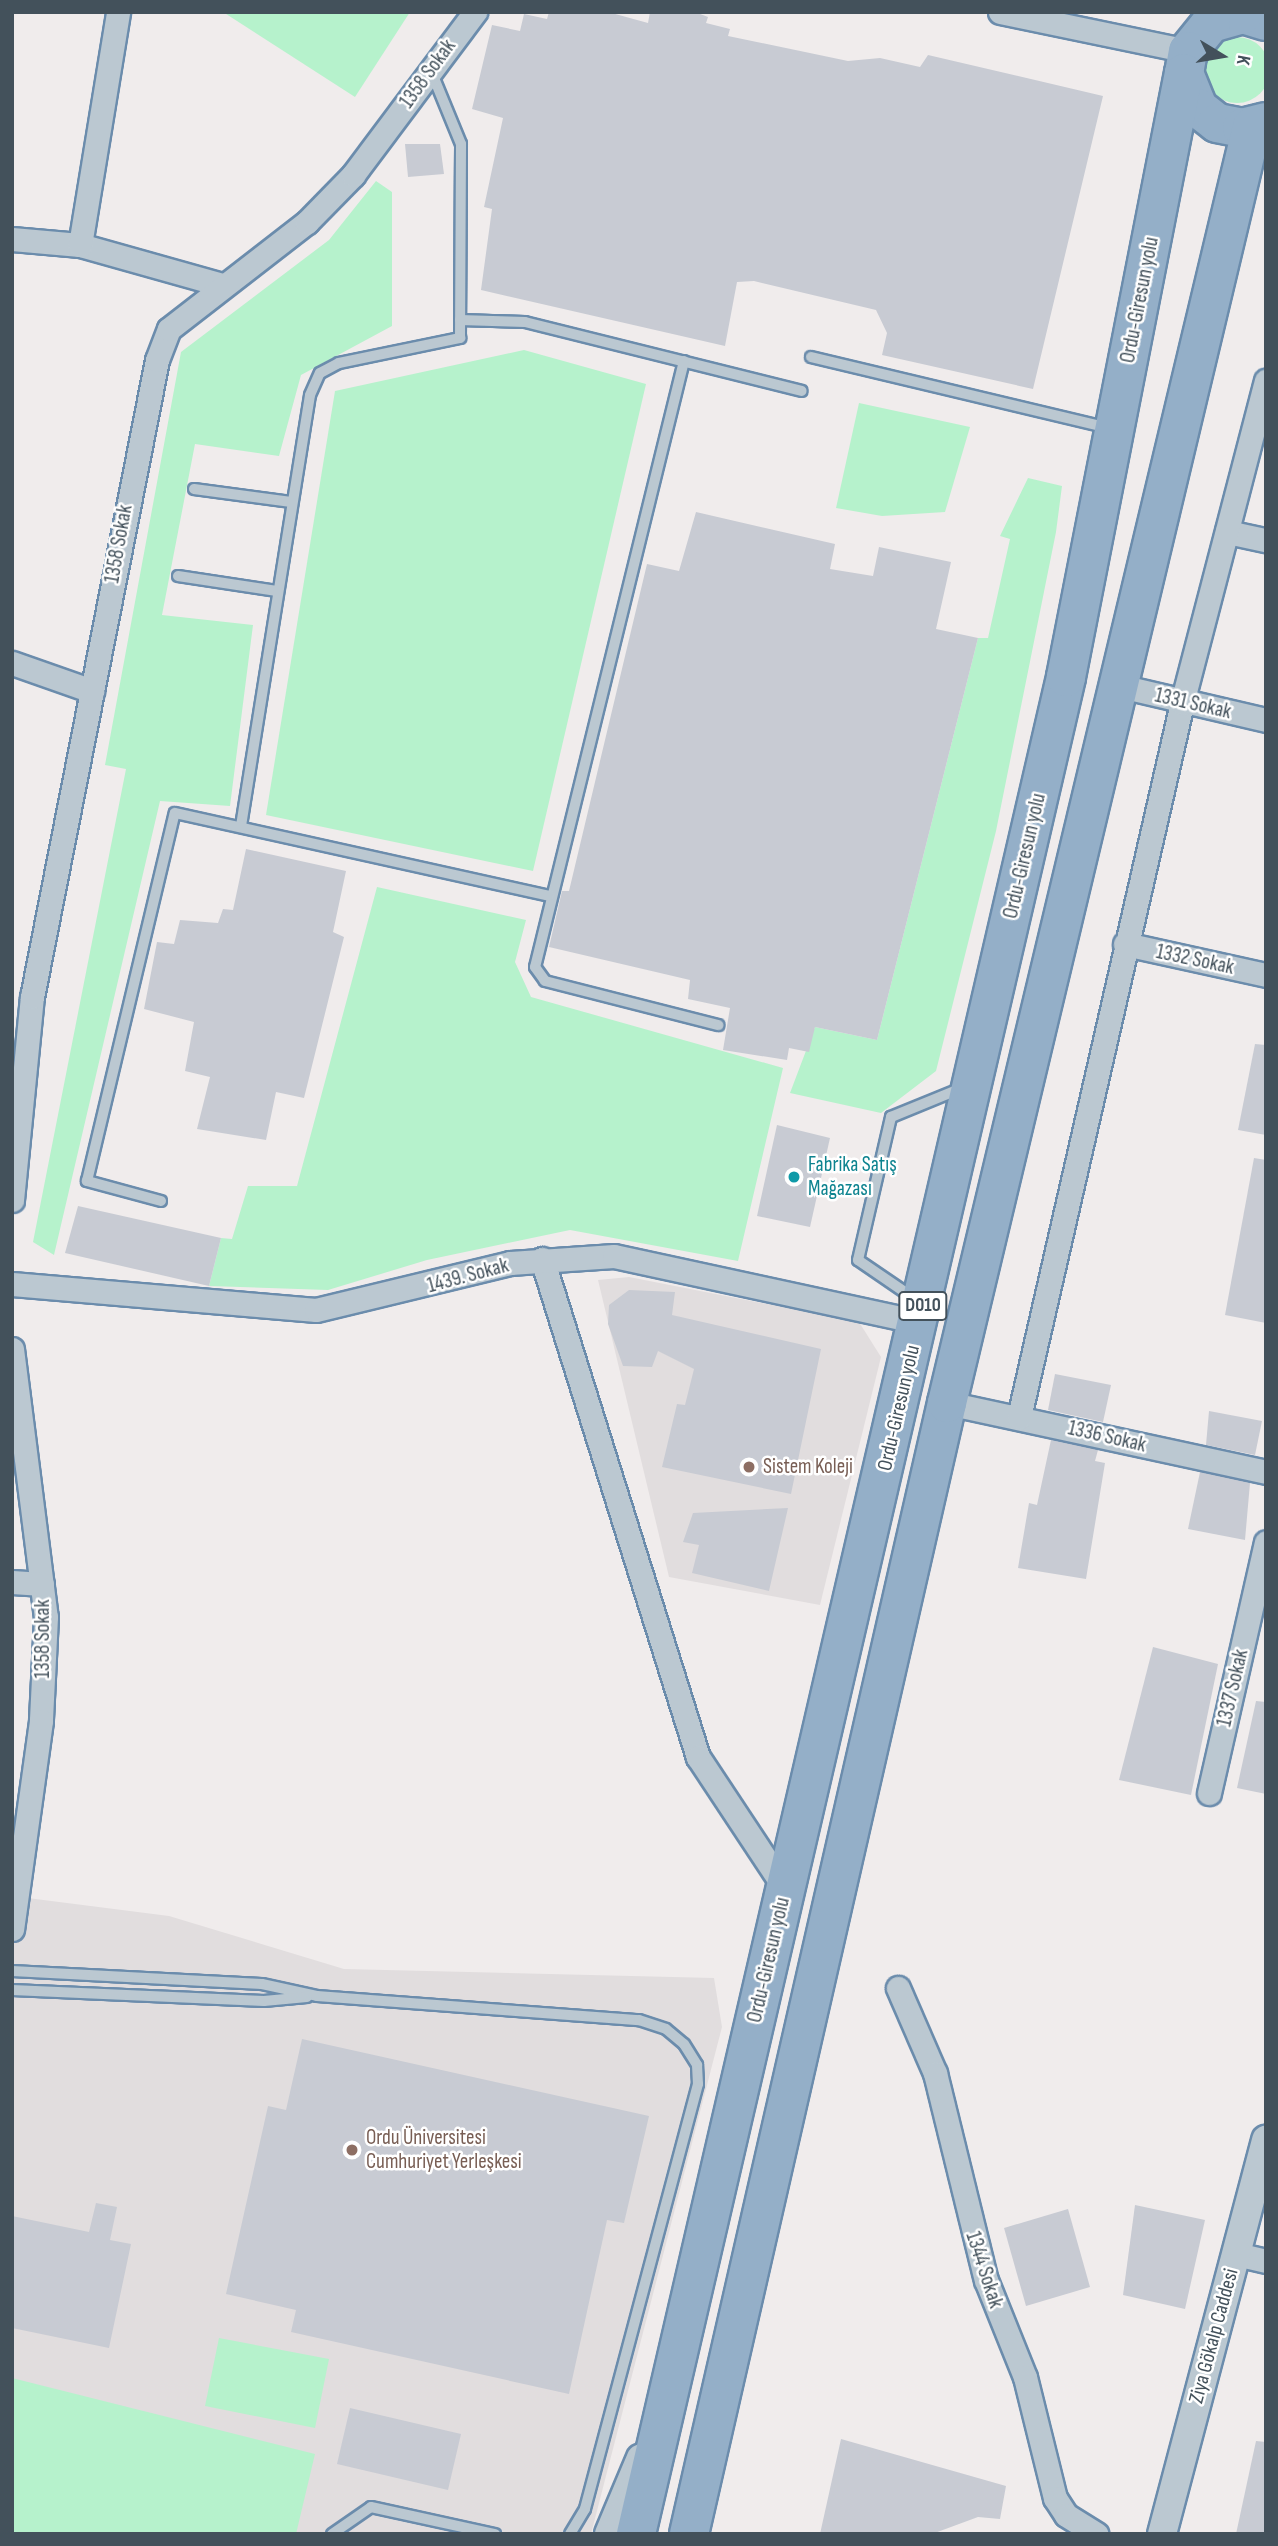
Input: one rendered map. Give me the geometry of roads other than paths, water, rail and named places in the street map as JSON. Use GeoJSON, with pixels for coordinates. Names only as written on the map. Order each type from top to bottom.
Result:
{"type":"FeatureCollection","features":[{"type":"Feature","properties":{"kind":"highway"},"geometry":{"type":"LineString","coordinates":[[1261,127],[1207,116],[1191,97],[1194,43],[1226,16],[1266,21]]}},
{"type":"Feature","properties":{"kind":"highway","name":"Ordu-Giresun yolu"},"geometry":{"type":"LineString","coordinates":[[636,2534],[974,1083],[1115,429],[1194,43]]}},
{"type":"Feature","properties":{"kind":"highway","name":"D010"},"geometry":{"type":"LineString","coordinates":[[693,2527],[947,1403],[1120,686],[1261,127]]}},
{"type":"Feature","properties":{"kind":"street"},"geometry":{"type":"LineString","coordinates":[[80,246],[118,12]]}},
{"type":"Feature","properties":{"kind":"street","name":"1358 Sokak"},"geometry":{"type":"LineString","coordinates":[[12,1200],[21,1031],[157,360],[169,328],[317,213],[475,12]]}},
{"type":"Feature","properties":{"kind":"street"},"geometry":{"type":"LineString","coordinates":[[1000,12],[1194,43]]}},
{"type":"Feature","properties":{"kind":"street"},"geometry":{"type":"LineString","coordinates":[[12,239],[80,246],[222,285]]}},
{"type":"Feature","properties":{"kind":"street"},"geometry":{"type":"LineString","coordinates":[[1019,1417],[1182,703],[1266,381]]}},
{"type":"Feature","properties":{"kind":"street"},"geometry":{"type":"LineString","coordinates":[[1227,532],[1266,540]]}},
{"type":"Feature","properties":{"kind":"street"},"geometry":{"type":"LineString","coordinates":[[12,663],[92,691]]}},
{"type":"Feature","properties":{"kind":"street","name":"1331 Sokak"},"geometry":{"type":"LineString","coordinates":[[1120,686],[1182,703],[1266,720]]}},
{"type":"Feature","properties":{"kind":"street","name":"1332 Sokak"},"geometry":{"type":"LineString","coordinates":[[1125,944],[1266,975]]}},
{"type":"Feature","properties":{"kind":"street","name":"1439. Sokak"},"geometry":{"type":"LineString","coordinates":[[12,1284],[316,1310],[542,1259],[614,1256],[665,1263],[921,1313]]}},
{"type":"Feature","properties":{"kind":"street"},"geometry":{"type":"LineString","coordinates":[[542,1259],[698,1757],[786,1889]]}},
{"type":"Feature","properties":{"kind":"street","name":"1358 Sokak"},"geometry":{"type":"LineString","coordinates":[[12,1349],[42,1584],[41,1721],[12,1929]]}},
{"type":"Feature","properties":{"kind":"street","name":"1336 Sokak"},"geometry":{"type":"LineString","coordinates":[[947,1403],[1266,1472]]}},
{"type":"Feature","properties":{"kind":"street","name":"1337 Sokak"},"geometry":{"type":"LineString","coordinates":[[1209,1793],[1266,1542]]}},
{"type":"Feature","properties":{"kind":"street"},"geometry":{"type":"LineString","coordinates":[[12,1582],[42,1584]]}},
{"type":"Feature","properties":{"kind":"street","name":"1344 Sokak"},"geometry":{"type":"LineString","coordinates":[[898,1988],[935,2073],[982,2268],[1025,2377],[1055,2498],[1066,2515],[1097,2534]]}},
{"type":"Feature","properties":{"kind":"street","name":"Ziya Gökalp Caddesi"},"geometry":{"type":"LineString","coordinates":[[1162,2534],[1266,2139]]}},
{"type":"Feature","properties":{"kind":"street"},"geometry":{"type":"LineString","coordinates":[[1236,2254],[1266,2261]]}},
{"type":"Feature","properties":{"kind":"street"},"geometry":{"type":"LineString","coordinates":[[609,2534],[666,2397]]}},
{"type":"Feature","properties":{"kind":"lane"},"geometry":{"type":"LineString","coordinates":[[241,826],[290,502],[310,395],[320,373],[359,357],[460,338],[461,144],[430,71]]}},
{"type":"Feature","properties":{"kind":"lane"},"geometry":{"type":"LineString","coordinates":[[460,320],[526,322],[802,391]]}},
{"type":"Feature","properties":{"kind":"lane"},"geometry":{"type":"LineString","coordinates":[[811,357],[1115,429]]}},
{"type":"Feature","properties":{"kind":"lane"},"geometry":{"type":"LineString","coordinates":[[684,361],[549,896],[537,975],[718,1024]]}},
{"type":"Feature","properties":{"kind":"lane"},"geometry":{"type":"LineString","coordinates":[[194,489],[290,502]]}},
{"type":"Feature","properties":{"kind":"lane"},"geometry":{"type":"LineString","coordinates":[[178,576],[276,591]]}},
{"type":"Feature","properties":{"kind":"lane"},"geometry":{"type":"LineString","coordinates":[[161,1201],[87,1181],[175,813],[549,896]]}},
{"type":"Feature","properties":{"kind":"lane"},"geometry":{"type":"LineString","coordinates":[[921,1313],[858,1260],[891,1117],[974,1083]]}},
{"type":"Feature","properties":{"kind":"lane"},"geometry":{"type":"LineString","coordinates":[[12,1971],[262,1983],[317,1996],[639,2020],[666,2029],[697,2066],[698,2084],[585,2509],[570,2534]]}},
{"type":"Feature","properties":{"kind":"lane"},"geometry":{"type":"LineString","coordinates":[[12,1990],[264,2001],[317,1996]]}},
{"type":"Feature","properties":{"kind":"lane"},"geometry":{"type":"LineString","coordinates":[[332,2534],[371,2507],[495,2534]]}},
{"type":"Feature","properties":{"kind":"place","name":"Fabrika Satış Mağazası"},"geometry":{"type":"Point","coordinates":[794,1177]}},
{"type":"Feature","properties":{"kind":"place","name":"Sistem Koleji"},"geometry":{"type":"Point","coordinates":[749,1467]}},
{"type":"Feature","properties":{"kind":"place","name":"Ordu Üniversitesi Cumhuriyet Yerleşkesi"},"geometry":{"type":"Point","coordinates":[352,2150]}}]}
